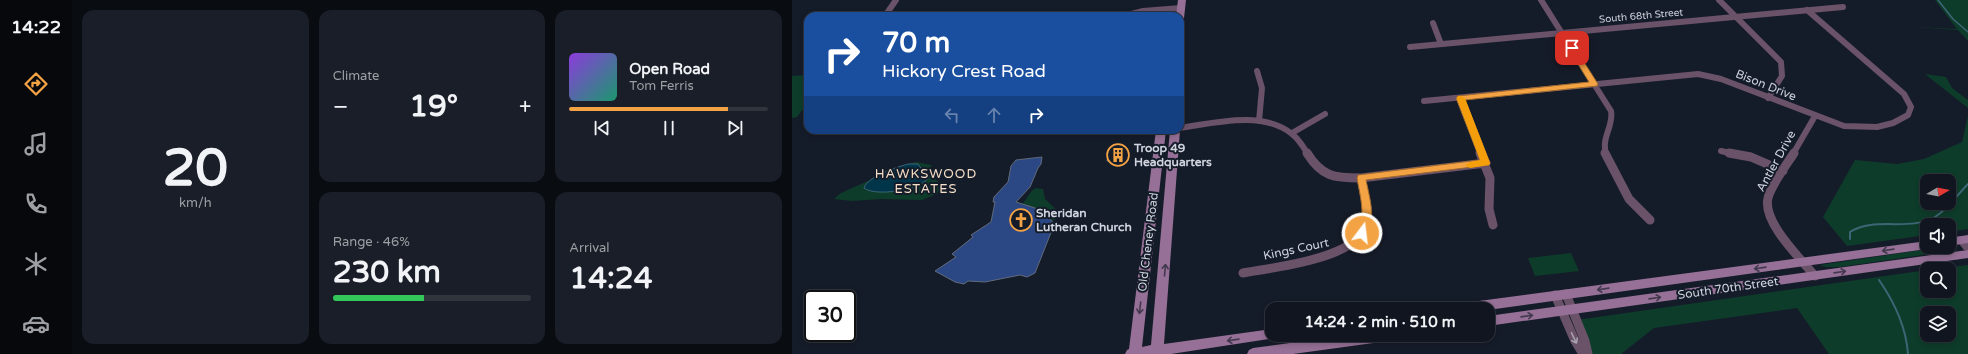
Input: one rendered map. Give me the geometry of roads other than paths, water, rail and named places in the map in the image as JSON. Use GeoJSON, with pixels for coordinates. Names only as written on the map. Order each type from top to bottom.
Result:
{"type":"FeatureCollection","features":[{"type":"Feature","properties":{"kind":"main road","name":"Old Cheney Road"},"geometry":{"type":"LineString","coordinates":[[1135,354],[1161,134]]}},
{"type":"Feature","properties":{"kind":"main road","name":"Old Cheney Road"},"geometry":{"type":"LineString","coordinates":[[1157,352],[1170,212],[1175,134]]}},
{"type":"Feature","properties":{"kind":"main road","name":"South 70th Street"},"geometry":{"type":"LineString","coordinates":[[1495,304],[1920,246]]}},
{"type":"Feature","properties":{"kind":"main road","name":"South 70th Street"},"geometry":{"type":"LineString","coordinates":[[1495,320],[1968,254]]}},
{"type":"Feature","properties":{"kind":"main road"},"geometry":{"type":"LineString","coordinates":[[1131,354],[1157,352],[1265,335]]}},
{"type":"Feature","properties":{"kind":"main road"},"geometry":{"type":"LineString","coordinates":[[1253,354],[1338,342]]}},
{"type":"Feature","properties":{"kind":"street"},"geometry":{"type":"LineString","coordinates":[[888,12],[896,0]]}},
{"type":"Feature","properties":{"kind":"street"},"geometry":{"type":"LineString","coordinates":[[1541,0],[1608,106],[1612,117],[1604,140],[1605,152],[1629,199],[1650,220]]}},
{"type":"Feature","properties":{"kind":"street"},"geometry":{"type":"LineString","coordinates":[[1719,0],[1778,58],[1784,68],[1783,76],[1768,98]]}},
{"type":"Feature","properties":{"kind":"street"},"geometry":{"type":"LineString","coordinates":[[1139,12],[1181,4]]}},
{"type":"Feature","properties":{"kind":"street","name":"South 68th Street"},"geometry":{"type":"LineString","coordinates":[[1410,47],[1843,7]]}},
{"type":"Feature","properties":{"kind":"street","name":"Bison Drive"},"geometry":{"type":"LineString","coordinates":[[1424,101],[1698,74],[1721,79],[1844,126],[1870,128],[1904,118],[1911,112],[1911,107],[1904,94],[1807,10]]}},
{"type":"Feature","properties":{"kind":"street"},"geometry":{"type":"LineString","coordinates":[[1433,23],[1441,44]]}},
{"type":"Feature","properties":{"kind":"street"},"geometry":{"type":"LineString","coordinates":[[1257,71],[1262,88],[1259,121]]}},
{"type":"Feature","properties":{"kind":"street"},"geometry":{"type":"LineString","coordinates":[[1460,98],[1486,163],[1491,183],[1489,209],[1493,225]]}},
{"type":"Feature","properties":{"kind":"street"},"geometry":{"type":"LineString","coordinates":[[1292,133],[1325,114]]}},
{"type":"Feature","properties":{"kind":"street","name":"Antler Drive"},"geometry":{"type":"LineString","coordinates":[[1815,116],[1768,197],[1767,209],[1774,225],[1815,276]]}},
{"type":"Feature","properties":{"kind":"street"},"geometry":{"type":"LineString","coordinates":[[1184,128],[1259,121],[1274,124],[1292,133],[1302,144],[1314,164],[1325,173],[1341,178],[1361,178],[1486,163]]}},
{"type":"Feature","properties":{"kind":"street"},"geometry":{"type":"LineString","coordinates":[[1721,151],[1742,154],[1783,171]]}},
{"type":"Feature","properties":{"kind":"street","name":"Kings Court"},"geometry":{"type":"LineString","coordinates":[[1243,273],[1331,255],[1351,245],[1362,233],[1368,218],[1361,178]]}},
{"type":"Feature","properties":{"kind":"street"},"geometry":{"type":"LineString","coordinates":[[1561,295],[1567,310],[1575,341],[1583,354]]}},
{"type":"Feature","properties":{"kind":"street"},"geometry":{"type":"LineString","coordinates":[[1567,310],[1586,341],[1588,354]]}},
{"type":"Feature","properties":{"kind":"water"},"geometry":{"type":"Polygon","coordinates":[[[908,164],[918,164],[928,178],[917,186],[898,191],[878,192],[870,191],[864,188],[866,184],[876,176],[908,164]]]}},
{"type":"Feature","properties":{"kind":"waterway"},"geometry":{"type":"LineString","coordinates":[[1938,0],[1953,19],[1968,32]]}},
{"type":"Feature","properties":{"kind":"waterway"},"geometry":{"type":"LineString","coordinates":[[1850,239],[1850,232],[1860,227],[1881,224],[1914,223],[1935,217],[1940,214],[1968,184]]}},
{"type":"Feature","properties":{"kind":"waterway"},"geometry":{"type":"LineString","coordinates":[[1879,280],[1899,315],[1905,334],[1908,354]]}},
{"type":"Feature","properties":{"kind":"place","name":"Troop 49 Headquarters"},"geometry":{"type":"Point","coordinates":[1118,155]}},
{"type":"Feature","properties":{"kind":"place","name":"Sheridan Lutheran Church"},"geometry":{"type":"Point","coordinates":[1021,220]}},
{"type":"Feature","properties":{"kind":"district","name":"HAWKSWOOD ESTATES"},"geometry":{"type":"Point","coordinates":[926,180]}}]}
